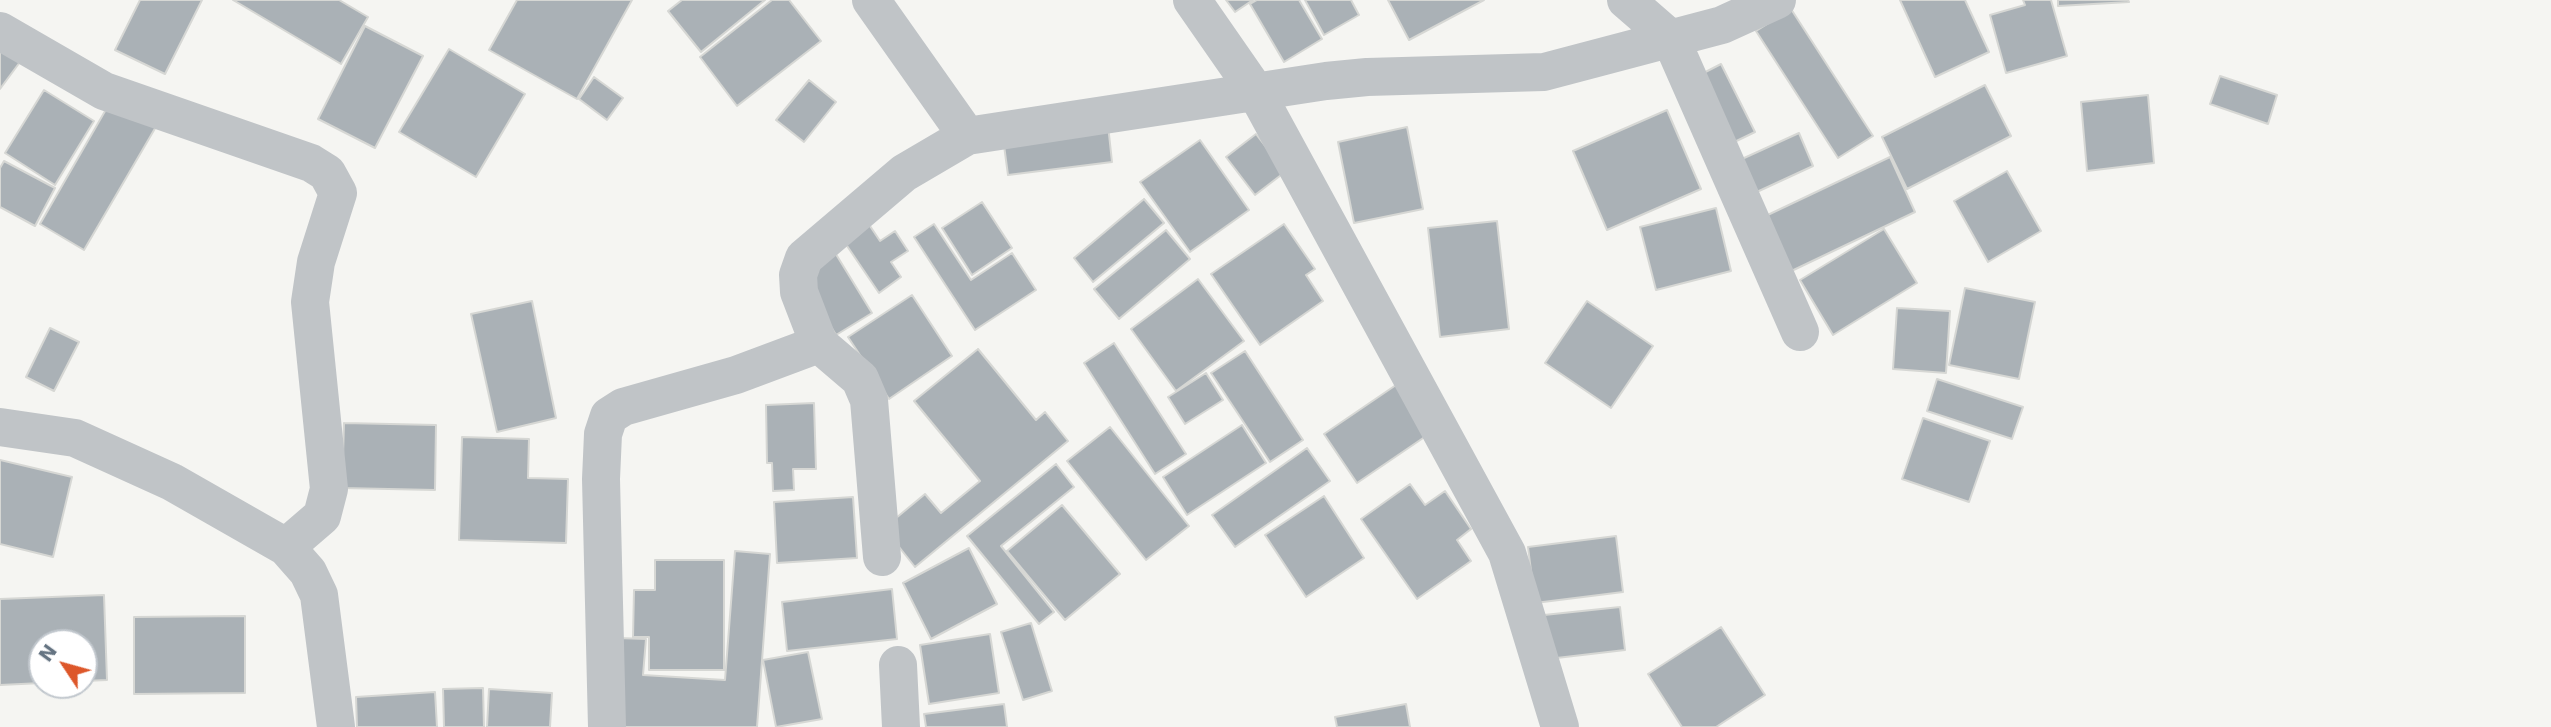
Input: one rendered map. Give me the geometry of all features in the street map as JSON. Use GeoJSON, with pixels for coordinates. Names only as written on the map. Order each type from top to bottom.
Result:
{"type":"FeatureCollection","features":[{"type":"Feature","properties":{"kind":"street"},"geometry":{"type":"LineString","coordinates":[[871,0],[967,135]]}},
{"type":"Feature","properties":{"kind":"street"},"geometry":{"type":"LineString","coordinates":[[1192,0],[1256,92],[1507,553],[1560,727]]}},
{"type":"Feature","properties":{"kind":"street"},"geometry":{"type":"LineString","coordinates":[[1626,0],[1671,39],[1800,332]]}},
{"type":"Feature","properties":{"kind":"street"},"geometry":{"type":"LineString","coordinates":[[882,557],[869,400],[860,379],[819,344],[799,292],[798,275],[804,258],[887,185],[967,135],[1367,77],[1544,72],[1722,25],[1777,0]]}},
{"type":"Feature","properties":{"kind":"street"},"geometry":{"type":"LineString","coordinates":[[0,31],[104,91],[311,163],[327,173],[338,193],[316,262],[310,302],[329,489],[322,516],[286,547]]}},
{"type":"Feature","properties":{"kind":"street"},"geometry":{"type":"LineString","coordinates":[[607,727],[601,479],[603,434],[609,416],[623,407],[736,375],[819,344]]}},
{"type":"Feature","properties":{"kind":"street"},"geometry":{"type":"LineString","coordinates":[[0,427],[75,438],[172,482],[286,547],[308,572],[319,595],[336,727]]}},
{"type":"Feature","properties":{"kind":"street"},"geometry":{"type":"LineString","coordinates":[[898,665],[901,727]]}},
{"type":"Feature","properties":{"kind":"building"},"geometry":{"type":"Polygon","coordinates":[[[140,0],[202,0],[165,74],[115,50],[140,0]]]}},
{"type":"Feature","properties":{"kind":"building"},"geometry":{"type":"Polygon","coordinates":[[[233,0],[339,0],[368,17],[341,64],[233,0]]]}},
{"type":"Feature","properties":{"kind":"building"},"geometry":{"type":"Polygon","coordinates":[[[517,0],[632,0],[577,99],[489,50],[517,0]]]}},
{"type":"Feature","properties":{"kind":"building"},"geometry":{"type":"Polygon","coordinates":[[[682,0],[765,0],[701,52],[668,11],[682,0]]]}},
{"type":"Feature","properties":{"kind":"building"},"geometry":{"type":"Polygon","coordinates":[[[772,0],[789,0],[821,41],[737,106],[700,57],[772,0]]]}},
{"type":"Feature","properties":{"kind":"building"},"geometry":{"type":"Polygon","coordinates":[[[1226,0],[1253,0],[1235,12],[1226,0]]]}},
{"type":"Feature","properties":{"kind":"building"},"geometry":{"type":"Polygon","coordinates":[[[1257,0],[1299,0],[1322,39],[1284,62],[1250,4],[1257,0]]]}},
{"type":"Feature","properties":{"kind":"building"},"geometry":{"type":"Polygon","coordinates":[[[1305,0],[1351,0],[1359,15],[1324,35],[1305,0]]]}},
{"type":"Feature","properties":{"kind":"building"},"geometry":{"type":"Polygon","coordinates":[[[1388,0],[1484,0],[1409,40],[1388,0]]]}},
{"type":"Feature","properties":{"kind":"building"},"geometry":{"type":"Polygon","coordinates":[[[1900,0],[1965,0],[1989,52],[1935,77],[1900,0]]]}},
{"type":"Feature","properties":{"kind":"building"},"geometry":{"type":"Polygon","coordinates":[[[2023,0],[2051,0],[2067,56],[2006,73],[1990,15],[2025,5],[2023,0]]]}},
{"type":"Feature","properties":{"kind":"building"},"geometry":{"type":"Polygon","coordinates":[[[2058,0],[2128,0],[2129,2],[2058,6],[2058,0]]]}},
{"type":"Feature","properties":{"kind":"building"},"geometry":{"type":"Polygon","coordinates":[[[1791,9],[1873,136],[1838,158],[1756,31],[1791,9]]]}},
{"type":"Feature","properties":{"kind":"building"},"geometry":{"type":"Polygon","coordinates":[[[365,26],[423,56],[375,148],[318,119],[365,26]]]}},
{"type":"Feature","properties":{"kind":"building"},"geometry":{"type":"Polygon","coordinates":[[[0,47],[20,62],[0,89],[0,47]]]}},
{"type":"Feature","properties":{"kind":"building"},"geometry":{"type":"Polygon","coordinates":[[[449,49],[525,94],[476,177],[399,132],[449,49]]]}},
{"type":"Feature","properties":{"kind":"building"},"geometry":{"type":"Polygon","coordinates":[[[1721,64],[1755,132],[1724,147],[1690,80],[1721,64]]]}},
{"type":"Feature","properties":{"kind":"building"},"geometry":{"type":"Polygon","coordinates":[[[2220,76],[2277,95],[2268,124],[2210,104],[2220,76]]]}},
{"type":"Feature","properties":{"kind":"building"},"geometry":{"type":"Polygon","coordinates":[[[594,77],[623,98],[607,120],[579,99],[594,77]]]}},
{"type":"Feature","properties":{"kind":"building"},"geometry":{"type":"Polygon","coordinates":[[[809,80],[836,102],[804,142],[776,120],[809,80]]]}},
{"type":"Feature","properties":{"kind":"building"},"geometry":{"type":"Polygon","coordinates":[[[1985,85],[2011,136],[1907,189],[1882,137],[1985,85]]]}},
{"type":"Feature","properties":{"kind":"building"},"geometry":{"type":"Polygon","coordinates":[[[44,90],[94,121],[55,185],[5,153],[44,90]]]}},
{"type":"Feature","properties":{"kind":"building"},"geometry":{"type":"Polygon","coordinates":[[[2148,95],[2154,163],[2087,171],[2081,102],[2148,95]]]}},
{"type":"Feature","properties":{"kind":"building"},"geometry":{"type":"Polygon","coordinates":[[[112,99],[157,125],[84,250],[40,224],[112,99]]]}},
{"type":"Feature","properties":{"kind":"building"},"geometry":{"type":"Polygon","coordinates":[[[1667,110],[1701,189],[1607,230],[1573,151],[1667,110]]]}},
{"type":"Feature","properties":{"kind":"building"},"geometry":{"type":"Polygon","coordinates":[[[1108,125],[1112,162],[1008,175],[1003,138],[1108,125]]]}},
{"type":"Feature","properties":{"kind":"building"},"geometry":{"type":"Polygon","coordinates":[[[1407,127],[1423,209],[1354,223],[1338,142],[1407,127]]]}},
{"type":"Feature","properties":{"kind":"building"},"geometry":{"type":"Polygon","coordinates":[[[1799,133],[1813,166],[1746,197],[1731,164],[1799,133]]]}},
{"type":"Feature","properties":{"kind":"building"},"geometry":{"type":"Polygon","coordinates":[[[1256,134],[1285,172],[1255,195],[1226,157],[1256,134]]]}},
{"type":"Feature","properties":{"kind":"building"},"geometry":{"type":"Polygon","coordinates":[[[1200,140],[1249,210],[1190,252],[1140,182],[1200,140]]]}},
{"type":"Feature","properties":{"kind":"building"},"geometry":{"type":"Polygon","coordinates":[[[1890,157],[1915,212],[1781,276],[1755,221],[1890,157]]]}},
{"type":"Feature","properties":{"kind":"building"},"geometry":{"type":"Polygon","coordinates":[[[4,161],[55,188],[35,226],[0,207],[0,168],[4,161]]]}},
{"type":"Feature","properties":{"kind":"building"},"geometry":{"type":"Polygon","coordinates":[[[2007,171],[2041,231],[1988,262],[1954,201],[2007,171]]]}},
{"type":"Feature","properties":{"kind":"building"},"geometry":{"type":"Polygon","coordinates":[[[1144,199],[1164,223],[1093,282],[1074,258],[1144,199]]]}},
{"type":"Feature","properties":{"kind":"building"},"geometry":{"type":"Polygon","coordinates":[[[982,202],[1012,248],[972,275],[942,228],[982,202]]]}},
{"type":"Feature","properties":{"kind":"building"},"geometry":{"type":"Polygon","coordinates":[[[1716,208],[1731,271],[1656,290],[1640,227],[1716,208]]]}},
{"type":"Feature","properties":{"kind":"building"},"geometry":{"type":"Polygon","coordinates":[[[866,220],[880,241],[895,231],[908,251],[891,262],[901,277],[879,293],[841,237],[866,220]]]}},
{"type":"Feature","properties":{"kind":"building"},"geometry":{"type":"Polygon","coordinates":[[[1497,221],[1509,329],[1440,337],[1428,228],[1497,221]]]}},
{"type":"Feature","properties":{"kind":"building"},"geometry":{"type":"Polygon","coordinates":[[[934,224],[971,280],[1012,253],[1036,290],[975,330],[914,237],[934,224]]]}},
{"type":"Feature","properties":{"kind":"building"},"geometry":{"type":"Polygon","coordinates":[[[1284,224],[1315,269],[1306,275],[1323,301],[1260,345],[1211,274],[1284,224]]]}},
{"type":"Feature","properties":{"kind":"building"},"geometry":{"type":"Polygon","coordinates":[[[1884,229],[1917,283],[1833,335],[1800,280],[1884,229]]]}},
{"type":"Feature","properties":{"kind":"building"},"geometry":{"type":"Polygon","coordinates":[[[1166,230],[1190,259],[1119,319],[1094,289],[1166,230]]]}},
{"type":"Feature","properties":{"kind":"building"},"geometry":{"type":"Polygon","coordinates":[[[834,251],[872,313],[836,335],[798,273],[834,251]]]}},
{"type":"Feature","properties":{"kind":"building"},"geometry":{"type":"Polygon","coordinates":[[[1198,279],[1244,341],[1176,391],[1131,329],[1198,279]]]}},
{"type":"Feature","properties":{"kind":"building"},"geometry":{"type":"Polygon","coordinates":[[[1965,288],[2035,302],[2019,379],[1949,365],[1965,288]]]}},
{"type":"Feature","properties":{"kind":"building"},"geometry":{"type":"Polygon","coordinates":[[[912,295],[952,356],[889,399],[848,337],[912,295]]]}},
{"type":"Feature","properties":{"kind":"building"},"geometry":{"type":"Polygon","coordinates":[[[532,301],[556,418],[497,432],[471,314],[532,301]]]}},
{"type":"Feature","properties":{"kind":"building"},"geometry":{"type":"Polygon","coordinates":[[[1587,301],[1653,346],[1611,408],[1545,363],[1587,301]]]}},
{"type":"Feature","properties":{"kind":"building"},"geometry":{"type":"Polygon","coordinates":[[[1897,308],[1950,311],[1946,373],[1893,369],[1897,308]]]}},
{"type":"Feature","properties":{"kind":"building"},"geometry":{"type":"Polygon","coordinates":[[[50,328],[79,342],[54,391],[26,377],[50,328]]]}},
{"type":"Feature","properties":{"kind":"building"},"geometry":{"type":"Polygon","coordinates":[[[1114,343],[1186,454],[1155,474],[1084,363],[1114,343]]]}},
{"type":"Feature","properties":{"kind":"building"},"geometry":{"type":"Polygon","coordinates":[[[978,349],[1036,420],[1045,412],[1068,441],[915,567],[884,528],[925,494],[941,513],[980,481],[914,401],[978,349]]]}},
{"type":"Feature","properties":{"kind":"building"},"geometry":{"type":"Polygon","coordinates":[[[1245,351],[1303,440],[1270,462],[1211,373],[1245,351]]]}},
{"type":"Feature","properties":{"kind":"building"},"geometry":{"type":"Polygon","coordinates":[[[1206,373],[1223,400],[1185,424],[1168,397],[1206,373]]]}},
{"type":"Feature","properties":{"kind":"building"},"geometry":{"type":"Polygon","coordinates":[[[1937,379],[2023,407],[2012,439],[1927,411],[1937,379]]]}},
{"type":"Feature","properties":{"kind":"building"},"geometry":{"type":"Polygon","coordinates":[[[1396,385],[1429,434],[1357,483],[1324,434],[1396,385]]]}},
{"type":"Feature","properties":{"kind":"building"},"geometry":{"type":"Polygon","coordinates":[[[814,403],[816,469],[793,469],[794,490],[773,491],[772,463],[767,463],[766,405],[814,403]]]}},
{"type":"Feature","properties":{"kind":"building"},"geometry":{"type":"Polygon","coordinates":[[[1923,418],[1990,441],[1969,502],[1902,479],[1923,418]]]}},
{"type":"Feature","properties":{"kind":"building"},"geometry":{"type":"Polygon","coordinates":[[[344,423],[436,425],[435,490],[342,488],[344,423]]]}},
{"type":"Feature","properties":{"kind":"building"},"geometry":{"type":"Polygon","coordinates":[[[1242,425],[1266,463],[1187,515],[1163,477],[1242,425]]]}},
{"type":"Feature","properties":{"kind":"building"},"geometry":{"type":"Polygon","coordinates":[[[1110,427],[1189,526],[1146,560],[1067,461],[1110,427]]]}},
{"type":"Feature","properties":{"kind":"building"},"geometry":{"type":"Polygon","coordinates":[[[462,437],[529,439],[528,478],[568,479],[566,543],[459,540],[462,437]]]}},
{"type":"Feature","properties":{"kind":"building"},"geometry":{"type":"Polygon","coordinates":[[[1307,448],[1330,481],[1235,547],[1212,515],[1307,448]]]}},
{"type":"Feature","properties":{"kind":"building"},"geometry":{"type":"Polygon","coordinates":[[[0,460],[72,477],[53,557],[0,544],[0,460]]]}},
{"type":"Feature","properties":{"kind":"building"},"geometry":{"type":"Polygon","coordinates":[[[1056,464],[1074,487],[1001,546],[1054,612],[1039,624],[967,536],[1056,464]]]}},
{"type":"Feature","properties":{"kind":"building"},"geometry":{"type":"Polygon","coordinates":[[[1410,484],[1425,505],[1445,491],[1471,529],[1457,540],[1471,561],[1417,599],[1361,519],[1410,484]]]}},
{"type":"Feature","properties":{"kind":"building"},"geometry":{"type":"Polygon","coordinates":[[[1324,496],[1364,558],[1306,597],[1265,535],[1324,496]]]}},
{"type":"Feature","properties":{"kind":"building"},"geometry":{"type":"Polygon","coordinates":[[[853,497],[857,558],[777,563],[774,502],[853,497]]]}},
{"type":"Feature","properties":{"kind":"building"},"geometry":{"type":"Polygon","coordinates":[[[1062,505],[1120,574],[1065,620],[1007,551],[1062,505]]]}},
{"type":"Feature","properties":{"kind":"building"},"geometry":{"type":"Polygon","coordinates":[[[1616,536],[1623,592],[1535,603],[1528,547],[1616,536]]]}},
{"type":"Feature","properties":{"kind":"building"},"geometry":{"type":"Polygon","coordinates":[[[969,548],[997,604],[931,639],[903,583],[969,548]]]}},
{"type":"Feature","properties":{"kind":"building"},"geometry":{"type":"Polygon","coordinates":[[[735,551],[770,554],[757,727],[612,727],[618,638],[646,639],[643,675],[725,680],[735,551]]]}},
{"type":"Feature","properties":{"kind":"building"},"geometry":{"type":"Polygon","coordinates":[[[655,560],[724,560],[724,670],[649,670],[649,637],[633,637],[634,590],[655,590],[655,560]]]}},
{"type":"Feature","properties":{"kind":"building"},"geometry":{"type":"Polygon","coordinates":[[[892,589],[897,639],[787,651],[782,602],[892,589]]]}},
{"type":"Feature","properties":{"kind":"building"},"geometry":{"type":"Polygon","coordinates":[[[104,595],[107,680],[98,680],[98,629],[28,629],[28,684],[0,685],[0,599],[104,595]]]}},
{"type":"Feature","properties":{"kind":"building"},"geometry":{"type":"Polygon","coordinates":[[[1620,607],[1625,650],[1548,659],[1544,615],[1620,607]]]}},
{"type":"Feature","properties":{"kind":"building"},"geometry":{"type":"Polygon","coordinates":[[[245,616],[245,693],[134,694],[134,617],[245,616]]]}},
{"type":"Feature","properties":{"kind":"building"},"geometry":{"type":"Polygon","coordinates":[[[1031,623],[1052,691],[1023,700],[1001,632],[1031,623]]]}},
{"type":"Feature","properties":{"kind":"building"},"geometry":{"type":"Polygon","coordinates":[[[1721,627],[1765,695],[1716,727],[1682,727],[1648,674],[1721,627]]]}},
{"type":"Feature","properties":{"kind":"building"},"geometry":{"type":"Polygon","coordinates":[[[990,634],[999,693],[929,704],[920,645],[990,634]]]}},
{"type":"Feature","properties":{"kind":"building"},"geometry":{"type":"Polygon","coordinates":[[[808,652],[822,719],[776,727],[763,660],[808,652]]]}},
{"type":"Feature","properties":{"kind":"building"},"geometry":{"type":"Polygon","coordinates":[[[483,688],[484,727],[444,727],[443,689],[483,688]]]}},
{"type":"Feature","properties":{"kind":"building"},"geometry":{"type":"Polygon","coordinates":[[[489,689],[552,693],[550,727],[487,727],[489,689]]]}},
{"type":"Feature","properties":{"kind":"building"},"geometry":{"type":"Polygon","coordinates":[[[435,692],[437,727],[357,727],[356,697],[435,692]]]}},
{"type":"Feature","properties":{"kind":"building"},"geometry":{"type":"Polygon","coordinates":[[[1004,704],[1007,727],[926,727],[924,714],[1004,704]]]}},
{"type":"Feature","properties":{"kind":"building"},"geometry":{"type":"Polygon","coordinates":[[[1406,704],[1410,727],[1337,727],[1335,717],[1406,704]]]}}]}
